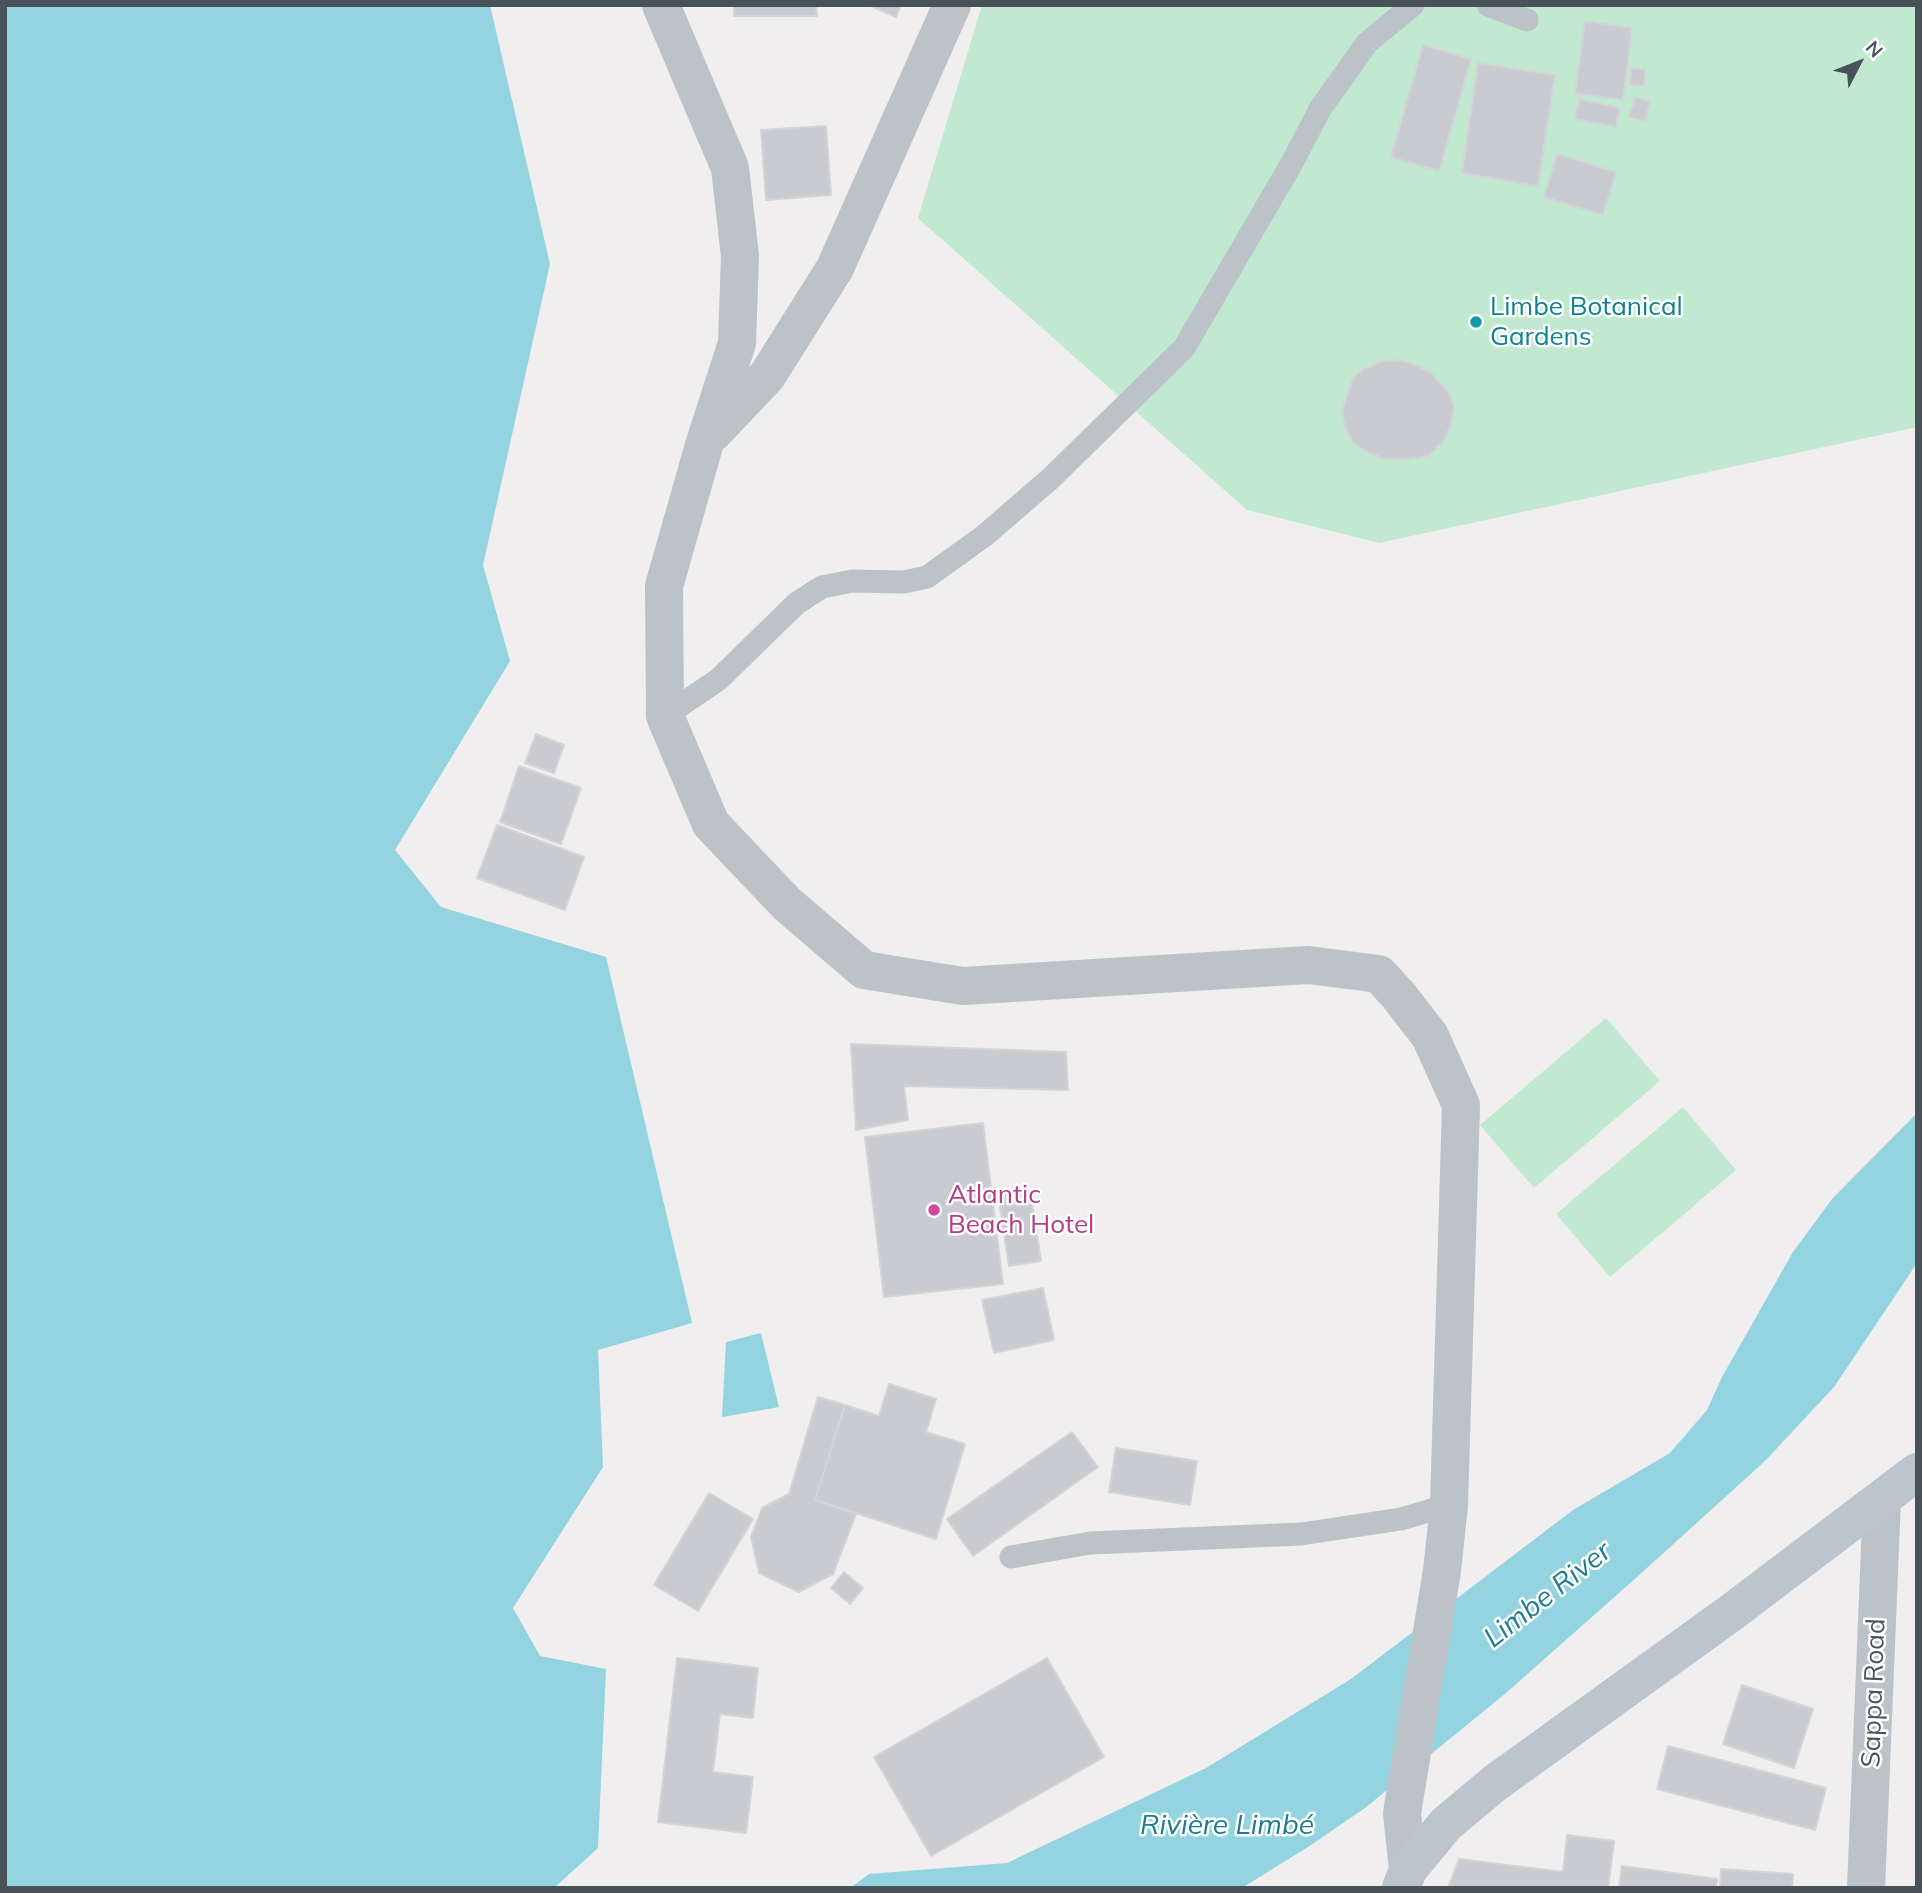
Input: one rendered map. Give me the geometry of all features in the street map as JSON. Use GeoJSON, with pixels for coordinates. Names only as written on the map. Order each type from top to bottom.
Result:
{"type":"FeatureCollection","features":[{"type":"Feature","properties":{"kind":"main road"},"geometry":{"type":"LineString","coordinates":[[1404,1879],[1446,1824],[1495,1783],[1732,1612],[1917,1472]]}},
{"type":"Feature","properties":{"kind":"street"},"geometry":{"type":"LineString","coordinates":[[661,5],[730,167],[740,256],[737,343],[705,442],[664,586],[665,716],[711,824],[786,904],[864,970],[963,986],[1308,965],[1379,974],[1430,1036],[1461,1105],[1449,1505],[1442,1571],[1402,1813],[1404,1879]]}},
{"type":"Feature","properties":{"kind":"street"},"geometry":{"type":"LineString","coordinates":[[705,442],[767,376],[835,268],[952,5]]}},
{"type":"Feature","properties":{"kind":"street","name":"Sappa Road"},"geometry":{"type":"LineString","coordinates":[[1866,1888],[1882,1499]]}},
{"type":"Feature","properties":{"kind":"lane"},"geometry":{"type":"LineString","coordinates":[[665,716],[719,679],[797,603],[822,587],[852,581],[904,582],[927,577],[984,536],[1050,480],[1184,348],[1320,110],[1367,43],[1413,5]]}},
{"type":"Feature","properties":{"kind":"lane"},"geometry":{"type":"LineString","coordinates":[[1488,5],[1527,20]]}},
{"type":"Feature","properties":{"kind":"lane"},"geometry":{"type":"LineString","coordinates":[[1011,1557],[1090,1543],[1301,1534],[1401,1519],[1449,1505]]}},
{"type":"Feature","properties":{"kind":"green space","name":"Limbe Botanical Gardens"},"geometry":{"type":"Polygon","coordinates":[[[982,5],[1917,5],[1917,427],[1379,543],[1247,510],[918,218],[982,5]]]}},
{"type":"Feature","properties":{"kind":"green space"},"geometry":{"type":"Polygon","coordinates":[[[1606,1018],[1660,1081],[1534,1188],[1480,1125],[1606,1018]]]}},
{"type":"Feature","properties":{"kind":"green space"},"geometry":{"type":"Polygon","coordinates":[[[1683,1107],[1736,1170],[1610,1277],[1556,1214],[1683,1107]]]}},
{"type":"Feature","properties":{"kind":"water"},"geometry":{"type":"Polygon","coordinates":[[[5,5],[490,5],[550,264],[483,565],[510,661],[395,850],[441,907],[606,957],[692,1323],[598,1350],[603,1467],[513,1608],[540,1656],[606,1669],[598,1848],[554,1888],[5,1888],[5,5]]]}},
{"type":"Feature","properties":{"kind":"water","name":"Rivière Limbé"},"geometry":{"type":"Polygon","coordinates":[[[1917,1113],[1917,1263],[1834,1387],[1765,1461],[1637,1577],[1506,1693],[1365,1808],[1242,1888],[850,1888],[869,1874],[1007,1863],[1206,1768],[1351,1679],[1573,1510],[1670,1453],[1707,1410],[1722,1377],[1793,1252],[1832,1199],[1917,1113]]]}},
{"type":"Feature","properties":{"kind":"water"},"geometry":{"type":"Polygon","coordinates":[[[761,1333],[779,1407],[722,1417],[726,1342],[761,1333]]]}},
{"type":"Feature","properties":{"kind":"building"},"geometry":{"type":"Polygon","coordinates":[[[734,5],[816,5],[817,16],[734,16],[734,5]]]}},
{"type":"Feature","properties":{"kind":"building"},"geometry":{"type":"Polygon","coordinates":[[[869,5],[901,5],[896,17],[869,5]]]}},
{"type":"Feature","properties":{"kind":"building"},"geometry":{"type":"Polygon","coordinates":[[[1585,21],[1632,28],[1623,100],[1575,93],[1585,21]]]}},
{"type":"Feature","properties":{"kind":"building"},"geometry":{"type":"Polygon","coordinates":[[[1423,45],[1471,59],[1439,171],[1391,157],[1423,45]]]}},
{"type":"Feature","properties":{"kind":"building"},"geometry":{"type":"Polygon","coordinates":[[[1478,63],[1555,75],[1538,186],[1462,173],[1478,63]]]}},
{"type":"Feature","properties":{"kind":"building"},"geometry":{"type":"Polygon","coordinates":[[[1631,68],[1645,69],[1644,86],[1630,85],[1631,68]]]}},
{"type":"Feature","properties":{"kind":"building"},"geometry":{"type":"Polygon","coordinates":[[[1635,97],[1650,102],[1645,121],[1629,117],[1635,97]]]}},
{"type":"Feature","properties":{"kind":"building"},"geometry":{"type":"Polygon","coordinates":[[[1579,99],[1620,108],[1616,127],[1575,119],[1579,99]]]}},
{"type":"Feature","properties":{"kind":"building"},"geometry":{"type":"Polygon","coordinates":[[[826,126],[831,195],[766,200],[761,130],[826,126]]]}},
{"type":"Feature","properties":{"kind":"building"},"geometry":{"type":"Polygon","coordinates":[[[1557,154],[1616,172],[1603,215],[1544,197],[1557,154]]]}},
{"type":"Feature","properties":{"kind":"building"},"geometry":{"type":"Polygon","coordinates":[[[1394,360],[1411,363],[1431,373],[1450,394],[1454,408],[1451,424],[1444,440],[1428,456],[1386,459],[1367,452],[1352,442],[1345,426],[1342,412],[1353,378],[1380,362],[1394,360]]]}},
{"type":"Feature","properties":{"kind":"building"},"geometry":{"type":"Polygon","coordinates":[[[536,734],[564,745],[554,773],[525,763],[536,734]]]}},
{"type":"Feature","properties":{"kind":"building"},"geometry":{"type":"Polygon","coordinates":[[[519,766],[581,788],[561,844],[500,822],[519,766]]]}},
{"type":"Feature","properties":{"kind":"building"},"geometry":{"type":"Polygon","coordinates":[[[497,825],[584,857],[565,910],[477,878],[497,825]]]}},
{"type":"Feature","properties":{"kind":"building"},"geometry":{"type":"Polygon","coordinates":[[[851,1044],[1066,1052],[1068,1090],[904,1086],[908,1120],[856,1130],[851,1044]]]}},
{"type":"Feature","properties":{"kind":"building","name":"Atlantic Beach Hotel"},"geometry":{"type":"Polygon","coordinates":[[[983,1123],[1003,1284],[884,1297],[865,1137],[983,1123]]]}},
{"type":"Feature","properties":{"kind":"building"},"geometry":{"type":"Polygon","coordinates":[[[1030,1190],[1041,1261],[1009,1266],[998,1194],[1030,1190]]]}},
{"type":"Feature","properties":{"kind":"building"},"geometry":{"type":"Polygon","coordinates":[[[1043,1288],[1054,1340],[994,1353],[982,1300],[1043,1288]]]}},
{"type":"Feature","properties":{"kind":"building"},"geometry":{"type":"Polygon","coordinates":[[[889,1384],[936,1399],[926,1432],[965,1444],[936,1539],[815,1500],[845,1405],[879,1416],[889,1384]]]}},
{"type":"Feature","properties":{"kind":"building"},"geometry":{"type":"Polygon","coordinates":[[[818,1397],[845,1405],[815,1500],[856,1514],[833,1574],[799,1592],[759,1573],[751,1537],[762,1508],[789,1494],[818,1397]]]}},
{"type":"Feature","properties":{"kind":"building"},"geometry":{"type":"Polygon","coordinates":[[[1072,1432],[1098,1467],[973,1556],[947,1519],[1072,1432]]]}},
{"type":"Feature","properties":{"kind":"building"},"geometry":{"type":"Polygon","coordinates":[[[1116,1448],[1197,1461],[1190,1505],[1109,1492],[1116,1448]]]}},
{"type":"Feature","properties":{"kind":"building"},"geometry":{"type":"Polygon","coordinates":[[[709,1493],[753,1519],[698,1611],[654,1585],[709,1493]]]}},
{"type":"Feature","properties":{"kind":"building"},"geometry":{"type":"Polygon","coordinates":[[[844,1572],[863,1588],[850,1604],[831,1588],[844,1572]]]}},
{"type":"Feature","properties":{"kind":"building"},"geometry":{"type":"Polygon","coordinates":[[[677,1658],[758,1668],[753,1718],[720,1714],[713,1772],[753,1777],[746,1833],[658,1822],[677,1658]]]}},
{"type":"Feature","properties":{"kind":"building"},"geometry":{"type":"Polygon","coordinates":[[[1047,1658],[1104,1757],[931,1856],[874,1757],[1047,1658]]]}},
{"type":"Feature","properties":{"kind":"building"},"geometry":{"type":"Polygon","coordinates":[[[1742,1685],[1813,1709],[1794,1768],[1723,1744],[1742,1685]]]}},
{"type":"Feature","properties":{"kind":"building"},"geometry":{"type":"Polygon","coordinates":[[[1668,1746],[1826,1788],[1815,1830],[1657,1789],[1668,1746]]]}},
{"type":"Feature","properties":{"kind":"building"},"geometry":{"type":"Polygon","coordinates":[[[1567,1835],[1614,1841],[1608,1888],[1448,1888],[1459,1859],[1563,1872],[1567,1835]]]}},
{"type":"Feature","properties":{"kind":"building"},"geometry":{"type":"Polygon","coordinates":[[[1622,1866],[1717,1879],[1716,1888],[1619,1888],[1622,1866]]]}},
{"type":"Feature","properties":{"kind":"building"},"geometry":{"type":"Polygon","coordinates":[[[1721,1869],[1793,1874],[1792,1888],[1720,1888],[1721,1869]]]}},
{"type":"Feature","properties":{"kind":"place","name":"Limbe Botanical Gardens"},"geometry":{"type":"Point","coordinates":[1476,322]}},
{"type":"Feature","properties":{"kind":"place","name":"Atlantic Beach Hotel"},"geometry":{"type":"Point","coordinates":[934,1210]}},
{"type":"Feature","properties":{"kind":"water label","name":"Limbe River"},"geometry":{"type":"Point","coordinates":[1548,1595]}}]}
